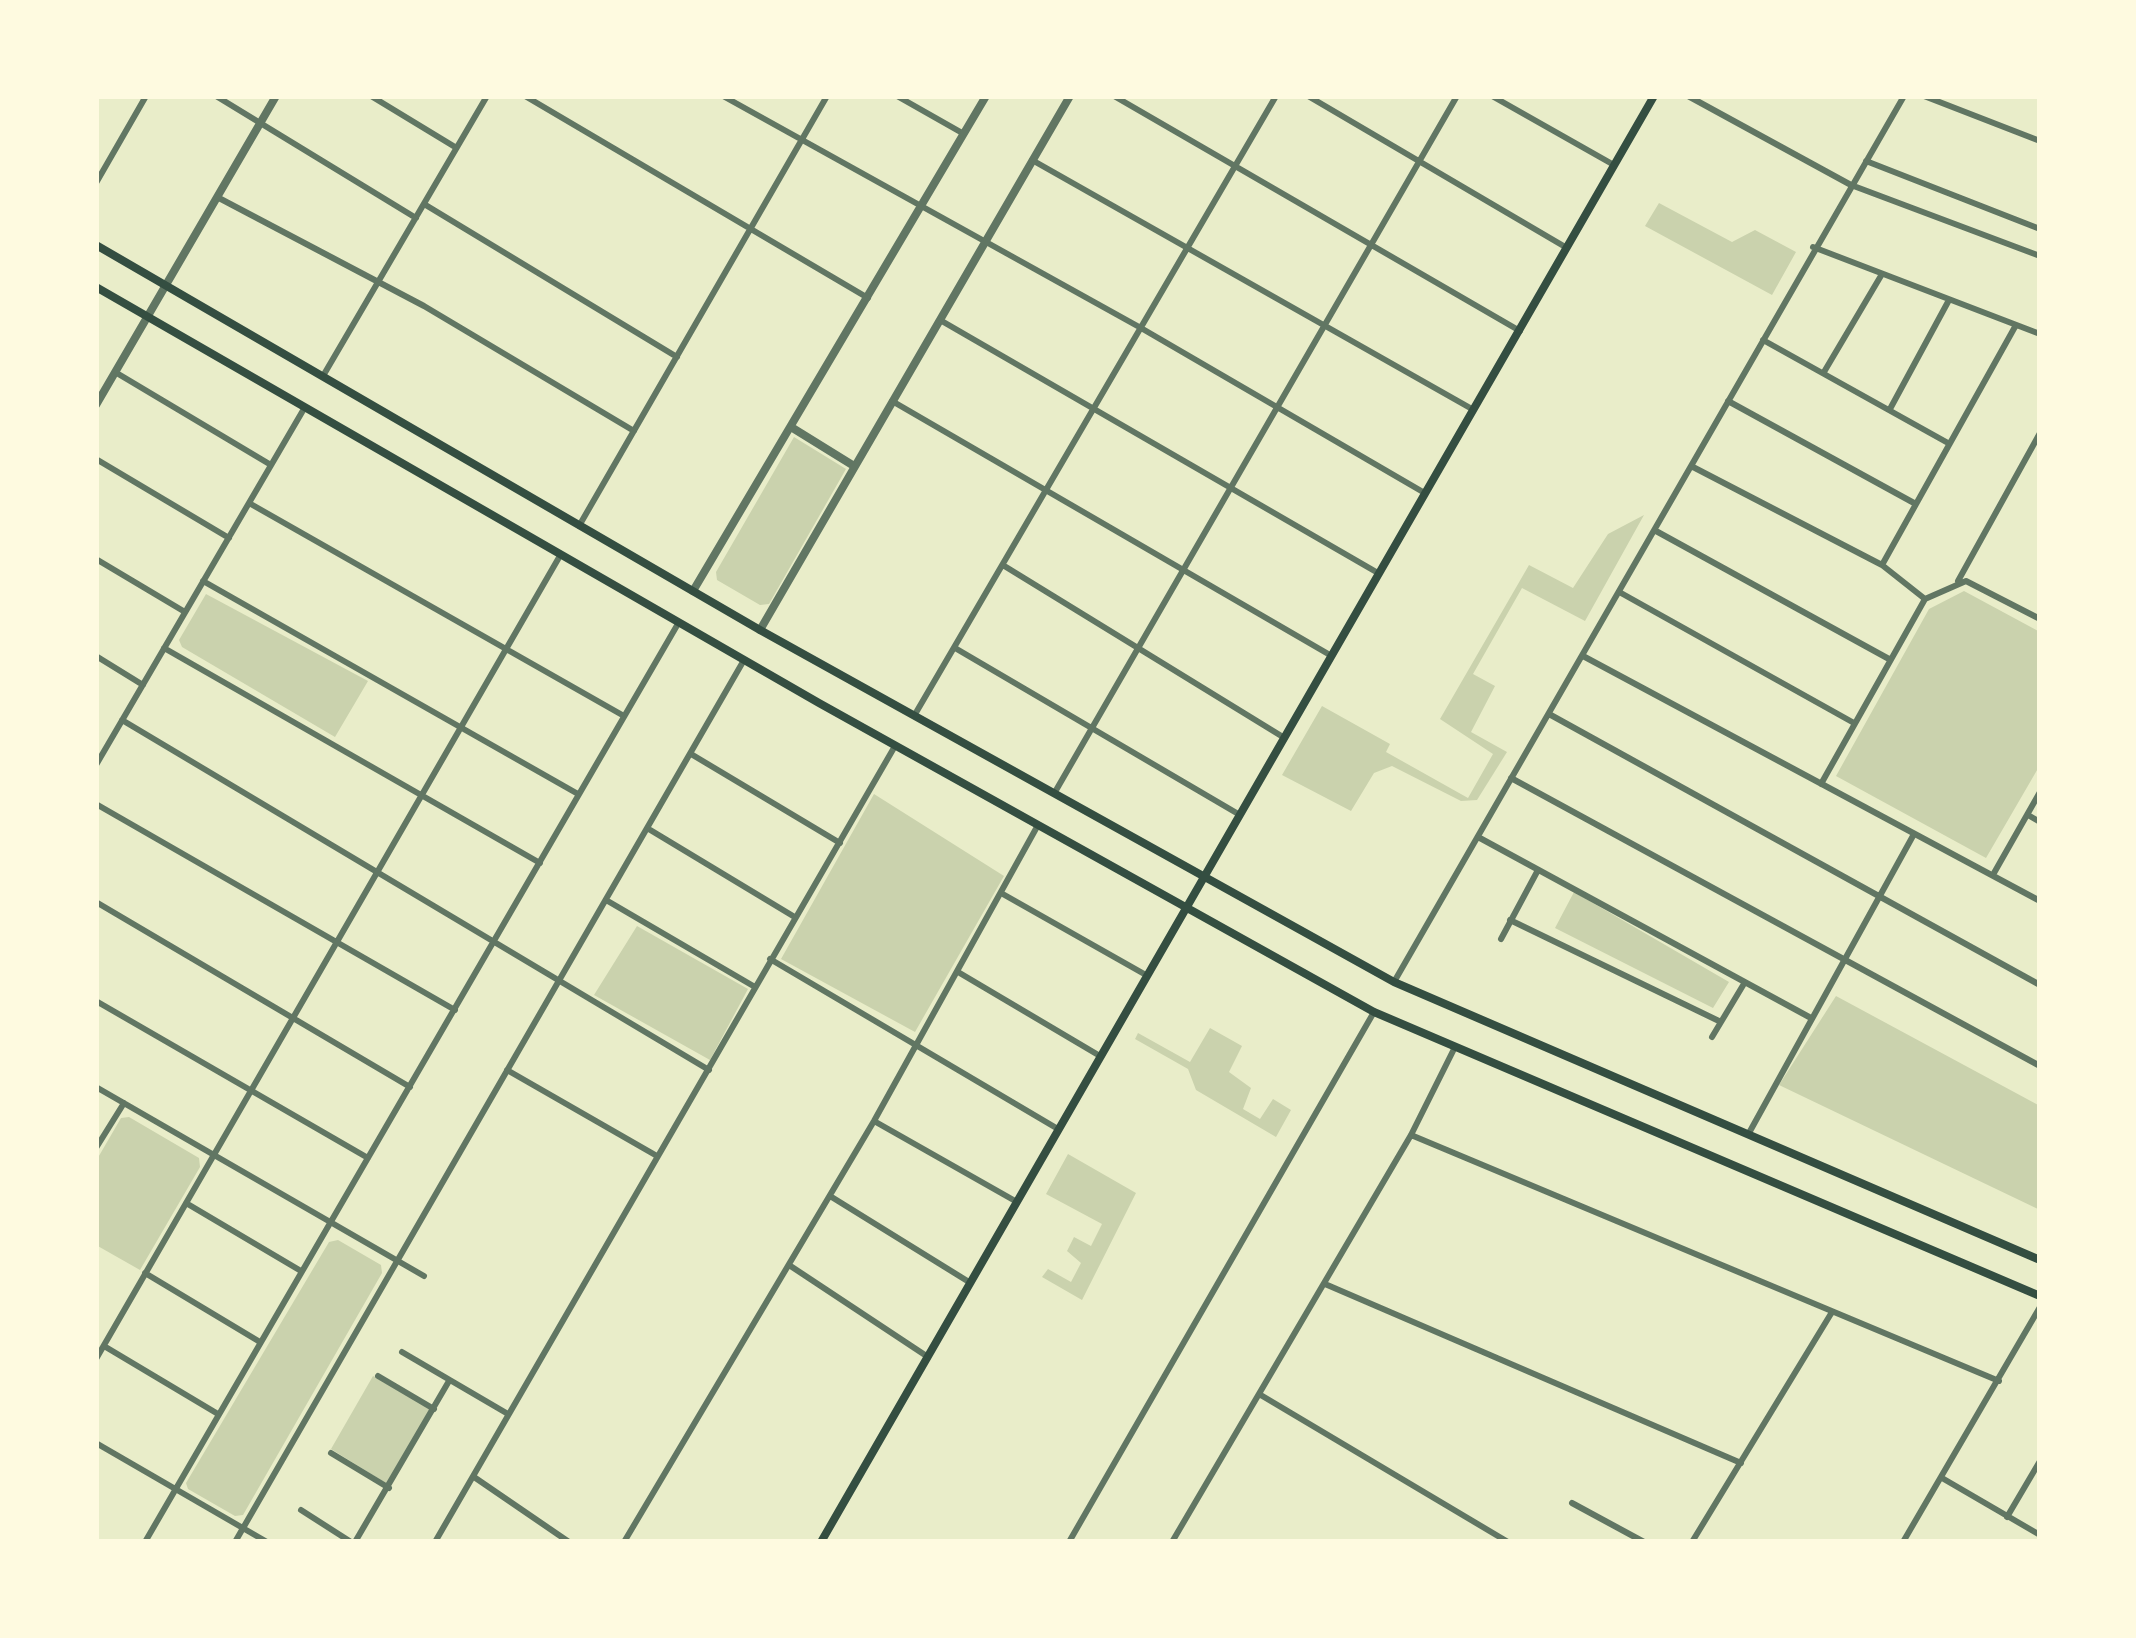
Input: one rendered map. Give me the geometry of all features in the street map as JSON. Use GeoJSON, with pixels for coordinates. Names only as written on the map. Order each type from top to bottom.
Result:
{"type":"FeatureCollection","features":[{"type":"Feature","properties":{"kind":"main road"},"geometry":{"type":"LineString","coordinates":[[821,1542],[1654,96]]}},
{"type":"Feature","properties":{"kind":"main road"},"geometry":{"type":"LineString","coordinates":[[96,245],[760,630],[1394,982],[2040,1261]]}},
{"type":"Feature","properties":{"kind":"main road"},"geometry":{"type":"LineString","coordinates":[[96,287],[895,746],[1374,1012],[2040,1296]]}},
{"type":"Feature","properties":{"kind":"street"},"geometry":{"type":"LineString","coordinates":[[96,183],[146,96]]}},
{"type":"Feature","properties":{"kind":"street"},"geometry":{"type":"LineString","coordinates":[[216,96],[416,218]]}},
{"type":"Feature","properties":{"kind":"street"},"geometry":{"type":"LineString","coordinates":[[96,405],[276,96]]}},
{"type":"Feature","properties":{"kind":"street"},"geometry":{"type":"LineString","coordinates":[[371,96],[456,148]]}},
{"type":"Feature","properties":{"kind":"street"},"geometry":{"type":"LineString","coordinates":[[323,376],[487,96]]}},
{"type":"Feature","properties":{"kind":"street"},"geometry":{"type":"LineString","coordinates":[[525,96],[870,299]]}},
{"type":"Feature","properties":{"kind":"street"},"geometry":{"type":"LineString","coordinates":[[723,96],[1142,328],[1423,493]]}},
{"type":"Feature","properties":{"kind":"street"},"geometry":{"type":"LineString","coordinates":[[580,526],[827,96]]}},
{"type":"Feature","properties":{"kind":"street"},"geometry":{"type":"LineString","coordinates":[[897,96],[964,134]]}},
{"type":"Feature","properties":{"kind":"street"},"geometry":{"type":"LineString","coordinates":[[693,591],[986,96]]}},
{"type":"Feature","properties":{"kind":"street"},"geometry":{"type":"LineString","coordinates":[[760,630],[1070,96]]}},
{"type":"Feature","properties":{"kind":"street"},"geometry":{"type":"LineString","coordinates":[[1114,96],[1520,331]]}},
{"type":"Feature","properties":{"kind":"street"},"geometry":{"type":"LineString","coordinates":[[914,716],[1006,567],[1047,488],[1276,96]]}},
{"type":"Feature","properties":{"kind":"street"},"geometry":{"type":"LineString","coordinates":[[1308,96],[1567,248]]}},
{"type":"Feature","properties":{"kind":"street"},"geometry":{"type":"LineString","coordinates":[[1055,792],[1457,96]]}},
{"type":"Feature","properties":{"kind":"street"},"geometry":{"type":"LineString","coordinates":[[1492,96],[1614,166]]}},
{"type":"Feature","properties":{"kind":"street"},"geometry":{"type":"LineString","coordinates":[[1688,96],[1851,185],[2040,256]]}},
{"type":"Feature","properties":{"kind":"street"},"geometry":{"type":"LineString","coordinates":[[1394,982],[1904,96]]}},
{"type":"Feature","properties":{"kind":"street"},"geometry":{"type":"LineString","coordinates":[[1924,96],[2040,141]]}},
{"type":"Feature","properties":{"kind":"street"},"geometry":{"type":"LineString","coordinates":[[1032,160],[1472,409]]}},
{"type":"Feature","properties":{"kind":"street"},"geometry":{"type":"LineString","coordinates":[[1866,161],[2040,229]]}},
{"type":"Feature","properties":{"kind":"street"},"geometry":{"type":"LineString","coordinates":[[217,197],[376,285],[424,306],[634,431]]}},
{"type":"Feature","properties":{"kind":"street"},"geometry":{"type":"LineString","coordinates":[[424,204],[677,357]]}},
{"type":"Feature","properties":{"kind":"street"},"geometry":{"type":"LineString","coordinates":[[1814,247],[2040,334]]}},
{"type":"Feature","properties":{"kind":"street"},"geometry":{"type":"LineString","coordinates":[[1824,372],[1882,274]]}},
{"type":"Feature","properties":{"kind":"street"},"geometry":{"type":"LineString","coordinates":[[1889,409],[1949,300]]}},
{"type":"Feature","properties":{"kind":"street"},"geometry":{"type":"LineString","coordinates":[[940,320],[1378,573]]}},
{"type":"Feature","properties":{"kind":"street"},"geometry":{"type":"LineString","coordinates":[[1882,565],[2016,325]]}},
{"type":"Feature","properties":{"kind":"street"},"geometry":{"type":"LineString","coordinates":[[1763,340],[1950,444]]}},
{"type":"Feature","properties":{"kind":"street"},"geometry":{"type":"LineString","coordinates":[[115,372],[271,465]]}},
{"type":"Feature","properties":{"kind":"street"},"geometry":{"type":"LineString","coordinates":[[1728,400],[1914,503]]}},
{"type":"Feature","properties":{"kind":"street"},"geometry":{"type":"LineString","coordinates":[[892,401],[1188,568],[1330,655]]}},
{"type":"Feature","properties":{"kind":"street"},"geometry":{"type":"LineString","coordinates":[[98,759],[305,407]]}},
{"type":"Feature","properties":{"kind":"street"},"geometry":{"type":"LineString","coordinates":[[791,427],[854,466]]}},
{"type":"Feature","properties":{"kind":"street"},"geometry":{"type":"LineString","coordinates":[[1821,784],[1925,599],[1958,580],[2040,434]]}},
{"type":"Feature","properties":{"kind":"street"},"geometry":{"type":"LineString","coordinates":[[96,459],[229,538]]}},
{"type":"Feature","properties":{"kind":"street"},"geometry":{"type":"LineString","coordinates":[[1693,467],[1882,565],[1925,599]]}},
{"type":"Feature","properties":{"kind":"street"},"geometry":{"type":"LineString","coordinates":[[248,503],[624,716]]}},
{"type":"Feature","properties":{"kind":"street"},"geometry":{"type":"LineString","coordinates":[[1657,531],[1889,659]]}},
{"type":"Feature","properties":{"kind":"street"},"geometry":{"type":"LineString","coordinates":[[96,1359],[561,554]]}},
{"type":"Feature","properties":{"kind":"street"},"geometry":{"type":"LineString","coordinates":[[96,559],[185,612]]}},
{"type":"Feature","properties":{"kind":"street"},"geometry":{"type":"LineString","coordinates":[[1006,567],[1283,737]]}},
{"type":"Feature","properties":{"kind":"street"},"geometry":{"type":"LineString","coordinates":[[203,580],[578,794]]}},
{"type":"Feature","properties":{"kind":"street"},"geometry":{"type":"LineString","coordinates":[[1958,580],[2040,619]]}},
{"type":"Feature","properties":{"kind":"street"},"geometry":{"type":"LineString","coordinates":[[1621,593],[1854,723]]}},
{"type":"Feature","properties":{"kind":"street"},"geometry":{"type":"LineString","coordinates":[[145,1542],[679,622]]}},
{"type":"Feature","properties":{"kind":"street"},"geometry":{"type":"LineString","coordinates":[[164,648],[539,863]]}},
{"type":"Feature","properties":{"kind":"street"},"geometry":{"type":"LineString","coordinates":[[955,648],[1240,814]]}},
{"type":"Feature","properties":{"kind":"street"},"geometry":{"type":"LineString","coordinates":[[96,656],[143,685]]}},
{"type":"Feature","properties":{"kind":"street"},"geometry":{"type":"LineString","coordinates":[[1583,656],[2040,901]]}},
{"type":"Feature","properties":{"kind":"street"},"geometry":{"type":"LineString","coordinates":[[236,1542],[744,660]]}},
{"type":"Feature","properties":{"kind":"street"},"geometry":{"type":"LineString","coordinates":[[1549,714],[2040,986]]}},
{"type":"Feature","properties":{"kind":"street"},"geometry":{"type":"LineString","coordinates":[[122,720],[496,938],[709,1070]]}},
{"type":"Feature","properties":{"kind":"street"},"geometry":{"type":"LineString","coordinates":[[435,1542],[895,746]]}},
{"type":"Feature","properties":{"kind":"street"},"geometry":{"type":"LineString","coordinates":[[691,754],[840,843]]}},
{"type":"Feature","properties":{"kind":"street"},"geometry":{"type":"LineString","coordinates":[[1511,778],[2040,1066]]}},
{"type":"Feature","properties":{"kind":"street"},"geometry":{"type":"LineString","coordinates":[[1994,874],[2040,792]]}},
{"type":"Feature","properties":{"kind":"street"},"geometry":{"type":"LineString","coordinates":[[96,804],[455,1010]]}},
{"type":"Feature","properties":{"kind":"street"},"geometry":{"type":"LineString","coordinates":[[2028,815],[2040,822]]}},
{"type":"Feature","properties":{"kind":"street"},"geometry":{"type":"LineString","coordinates":[[624,1542],[874,1121],[1038,825]]}},
{"type":"Feature","properties":{"kind":"street"},"geometry":{"type":"LineString","coordinates":[[647,828],[794,916]]}},
{"type":"Feature","properties":{"kind":"street"},"geometry":{"type":"LineString","coordinates":[[1749,1133],[1914,834]]}},
{"type":"Feature","properties":{"kind":"street"},"geometry":{"type":"LineString","coordinates":[[1478,837],[1811,1018]]}},
{"type":"Feature","properties":{"kind":"street"},"geometry":{"type":"LineString","coordinates":[[1501,938],[1538,870]]}},
{"type":"Feature","properties":{"kind":"street"},"geometry":{"type":"LineString","coordinates":[[1001,892],[1146,975]]}},
{"type":"Feature","properties":{"kind":"street"},"geometry":{"type":"LineString","coordinates":[[606,900],[755,988]]}},
{"type":"Feature","properties":{"kind":"street"},"geometry":{"type":"LineString","coordinates":[[96,902],[410,1087]]}},
{"type":"Feature","properties":{"kind":"street"},"geometry":{"type":"LineString","coordinates":[[1510,920],[1721,1022]]}},
{"type":"Feature","properties":{"kind":"street"},"geometry":{"type":"LineString","coordinates":[[770,959],[1058,1129]]}},
{"type":"Feature","properties":{"kind":"street"},"geometry":{"type":"LineString","coordinates":[[958,972],[1100,1056]]}},
{"type":"Feature","properties":{"kind":"street"},"geometry":{"type":"LineString","coordinates":[[1712,1037],[1745,982]]}},
{"type":"Feature","properties":{"kind":"street"},"geometry":{"type":"LineString","coordinates":[[96,1001],[368,1158]]}},
{"type":"Feature","properties":{"kind":"street"},"geometry":{"type":"LineString","coordinates":[[1069,1542],[1374,1012]]}},
{"type":"Feature","properties":{"kind":"street"},"geometry":{"type":"LineString","coordinates":[[1172,1542],[1411,1135],[1454,1049]]}},
{"type":"Feature","properties":{"kind":"street"},"geometry":{"type":"LineString","coordinates":[[507,1070],[657,1156]]}},
{"type":"Feature","properties":{"kind":"street"},"geometry":{"type":"LineString","coordinates":[[96,1087],[424,1276]]}},
{"type":"Feature","properties":{"kind":"street"},"geometry":{"type":"LineString","coordinates":[[96,1148],[124,1103]]}},
{"type":"Feature","properties":{"kind":"street"},"geometry":{"type":"LineString","coordinates":[[874,1121],[1017,1202]]}},
{"type":"Feature","properties":{"kind":"street"},"geometry":{"type":"LineString","coordinates":[[1411,1135],[1999,1381]]}},
{"type":"Feature","properties":{"kind":"street"},"geometry":{"type":"LineString","coordinates":[[830,1196],[970,1283]]}},
{"type":"Feature","properties":{"kind":"street"},"geometry":{"type":"LineString","coordinates":[[186,1203],[303,1272]]}},
{"type":"Feature","properties":{"kind":"street"},"geometry":{"type":"LineString","coordinates":[[789,1265],[928,1358]]}},
{"type":"Feature","properties":{"kind":"street"},"geometry":{"type":"LineString","coordinates":[[145,1273],[260,1342]]}},
{"type":"Feature","properties":{"kind":"street"},"geometry":{"type":"LineString","coordinates":[[1324,1283],[1741,1463]]}},
{"type":"Feature","properties":{"kind":"street"},"geometry":{"type":"LineString","coordinates":[[1915,1542],[1905,1539],[2040,1307]]}},
{"type":"Feature","properties":{"kind":"street"},"geometry":{"type":"LineString","coordinates":[[1692,1542],[1832,1312]]}},
{"type":"Feature","properties":{"kind":"street"},"geometry":{"type":"LineString","coordinates":[[104,1346],[218,1414]]}},
{"type":"Feature","properties":{"kind":"street"},"geometry":{"type":"LineString","coordinates":[[402,1352],[509,1415]]}},
{"type":"Feature","properties":{"kind":"street"},"geometry":{"type":"LineString","coordinates":[[378,1376],[434,1409]]}},
{"type":"Feature","properties":{"kind":"street"},"geometry":{"type":"LineString","coordinates":[[301,1510],[353,1542],[449,1381]]}},
{"type":"Feature","properties":{"kind":"street"},"geometry":{"type":"LineString","coordinates":[[1259,1394],[1508,1542]]}},
{"type":"Feature","properties":{"kind":"street"},"geometry":{"type":"LineString","coordinates":[[96,1443],[266,1542]]}},
{"type":"Feature","properties":{"kind":"street"},"geometry":{"type":"LineString","coordinates":[[331,1453],[388,1488]]}},
{"type":"Feature","properties":{"kind":"street"},"geometry":{"type":"LineString","coordinates":[[2007,1516],[2040,1462]]}},
{"type":"Feature","properties":{"kind":"street"},"geometry":{"type":"LineString","coordinates":[[474,1477],[569,1542]]}},
{"type":"Feature","properties":{"kind":"street"},"geometry":{"type":"LineString","coordinates":[[1942,1478],[2040,1534]]}},
{"type":"Feature","properties":{"kind":"street"},"geometry":{"type":"LineString","coordinates":[[1572,1503],[1644,1542]]}},
{"type":"Feature","properties":{"kind":"green space"},"geometry":{"type":"Polygon","coordinates":[[[1659,203],[1732,242],[1755,230],[1796,252],[1772,295],[1645,226],[1659,203]]]}},
{"type":"Feature","properties":{"kind":"green space"},"geometry":{"type":"Polygon","coordinates":[[[794,437],[846,469],[769,604],[760,605],[717,580],[716,572],[794,437]]]}},
{"type":"Feature","properties":{"kind":"green space"},"geometry":{"type":"Polygon","coordinates":[[[1644,515],[1585,621],[1522,588],[1473,674],[1495,686],[1471,732],[1507,752],[1477,800],[1461,801],[1392,766],[1374,773],[1351,811],[1282,775],[1322,706],[1390,744],[1386,752],[1468,798],[1493,754],[1440,719],[1529,565],[1573,588],[1608,534],[1644,515]]]}},
{"type":"Feature","properties":{"kind":"green space"},"geometry":{"type":"Polygon","coordinates":[[[1964,591],[2040,632],[2040,765],[1986,858],[1836,776],[1929,609],[1964,591]]]}},
{"type":"Feature","properties":{"kind":"green space"},"geometry":{"type":"Polygon","coordinates":[[[206,594],[368,681],[335,737],[182,647],[179,640],[206,594]]]}},
{"type":"Feature","properties":{"kind":"green space"},"geometry":{"type":"Polygon","coordinates":[[[874,794],[1004,876],[915,1032],[781,959],[874,794]]]}},
{"type":"Feature","properties":{"kind":"green space"},"geometry":{"type":"Polygon","coordinates":[[[1574,892],[1729,982],[1713,1008],[1555,928],[1574,892]]]}},
{"type":"Feature","properties":{"kind":"green space"},"geometry":{"type":"Polygon","coordinates":[[[637,926],[748,989],[710,1060],[594,995],[637,926]]]}},
{"type":"Feature","properties":{"kind":"green space"},"geometry":{"type":"Polygon","coordinates":[[[1836,996],[2040,1106],[2040,1210],[1779,1085],[1836,996]]]}},
{"type":"Feature","properties":{"kind":"green space"},"geometry":{"type":"Polygon","coordinates":[[[1210,1028],[1242,1046],[1229,1072],[1251,1088],[1243,1109],[1260,1119],[1273,1099],[1291,1110],[1276,1137],[1196,1090],[1188,1069],[1135,1039],[1138,1033],[1190,1062],[1210,1028]]]}},
{"type":"Feature","properties":{"kind":"green space"},"geometry":{"type":"Polygon","coordinates":[[[129,1117],[199,1158],[200,1167],[140,1270],[96,1245],[96,1161],[121,1118],[129,1117]]]}},
{"type":"Feature","properties":{"kind":"green space"},"geometry":{"type":"Polygon","coordinates":[[[1068,1154],[1136,1193],[1082,1300],[1042,1277],[1048,1269],[1071,1282],[1081,1263],[1067,1251],[1074,1237],[1091,1246],[1102,1224],[1046,1194],[1068,1154]]]}},
{"type":"Feature","properties":{"kind":"green space"},"geometry":{"type":"Polygon","coordinates":[[[338,1240],[381,1265],[382,1273],[243,1515],[235,1516],[188,1489],[186,1483],[329,1242],[338,1240]]]}},
{"type":"Feature","properties":{"kind":"green space"},"geometry":{"type":"Polygon","coordinates":[[[373,1376],[434,1411],[389,1485],[331,1449],[373,1376]]]}}]}
